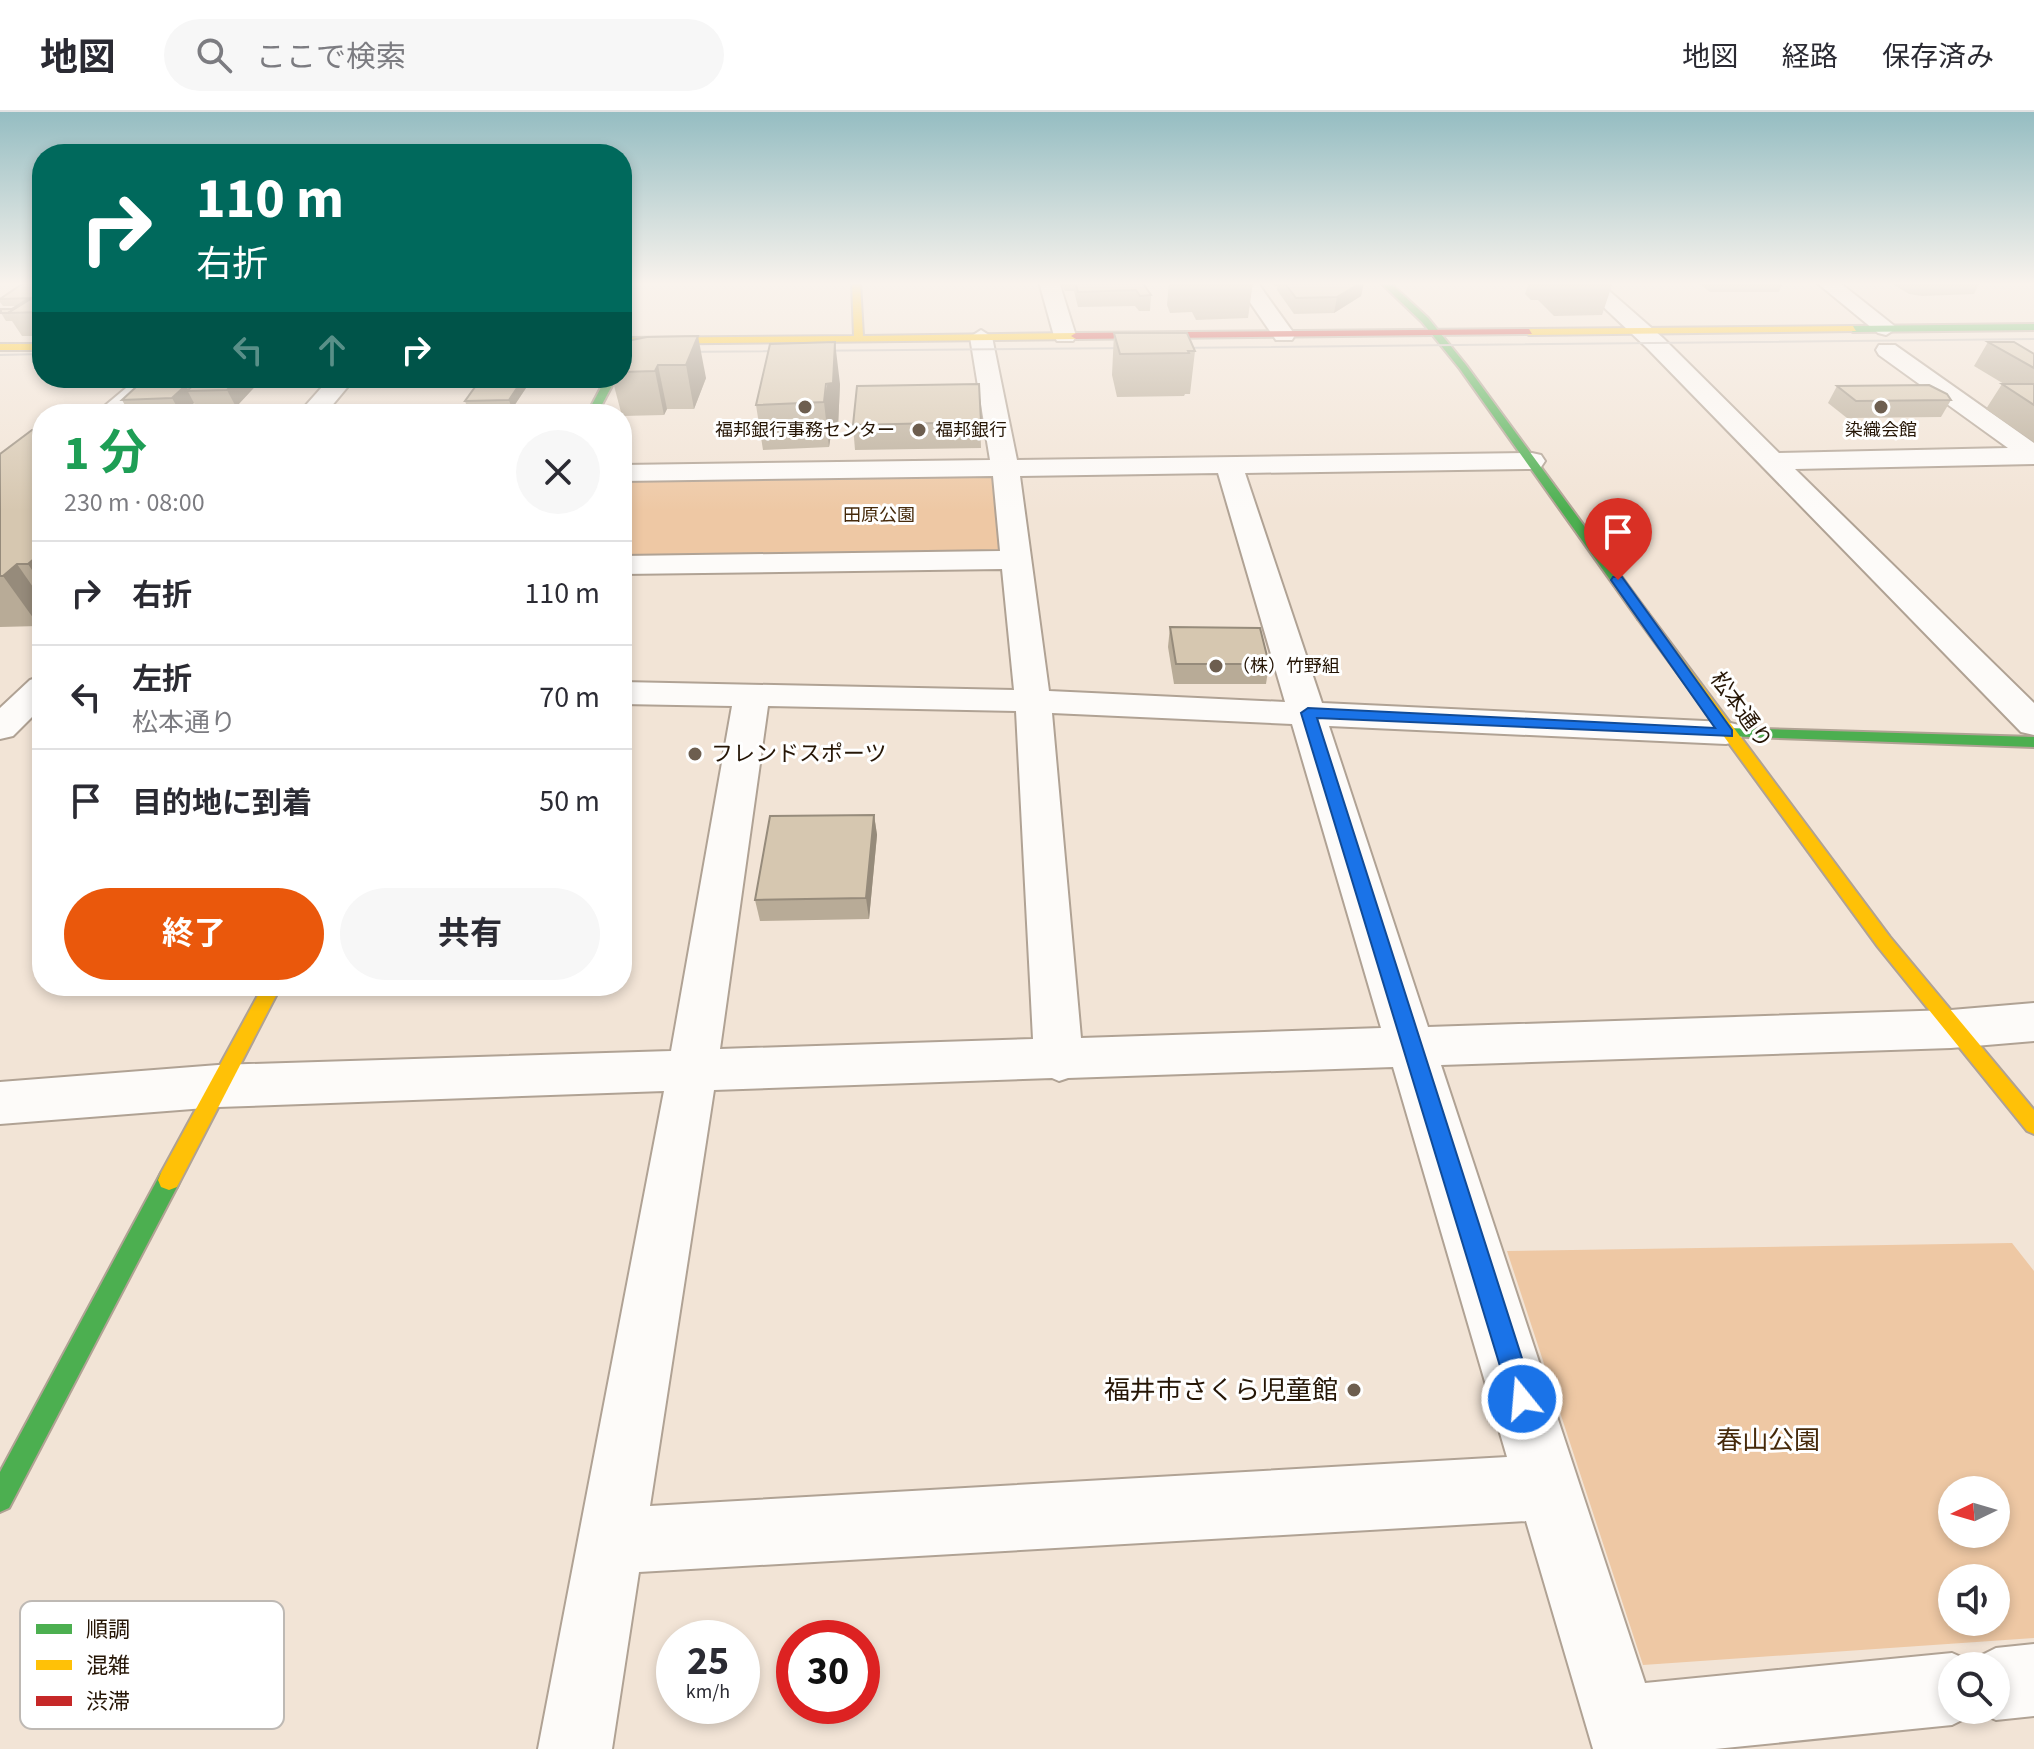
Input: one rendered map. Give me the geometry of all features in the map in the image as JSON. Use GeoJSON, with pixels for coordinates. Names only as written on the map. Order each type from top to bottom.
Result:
{"type":"FeatureCollection","features":[{"type":"Feature","properties":{"kind":"street"},"geometry":{"type":"LineString","coordinates":[[986,358],[1005,466],[1033,701],[1059,1061]]}},
{"type":"Feature","properties":{"kind":"street","name":"松本通り"},"geometry":{"type":"LineString","coordinates":[[1464,358],[1532,461],[1726,733],[1951,1029],[2034,1125]]}},
{"type":"Feature","properties":{"kind":"street"},"geometry":{"type":"LineString","coordinates":[[1671,358],[2034,724]]}},
{"type":"Feature","properties":{"kind":"street"},"geometry":{"type":"LineString","coordinates":[[1902,358],[2034,456]]}},
{"type":"Feature","properties":{"kind":"street"},"geometry":{"type":"LineString","coordinates":[[0,365],[32,365]]}},
{"type":"Feature","properties":{"kind":"street"},"geometry":{"type":"LineString","coordinates":[[120,404],[140,388]]}},
{"type":"Feature","properties":{"kind":"street"},"geometry":{"type":"LineString","coordinates":[[320,404],[334,388]]}},
{"type":"Feature","properties":{"kind":"street"},"geometry":{"type":"LineString","coordinates":[[1774,461],[2034,456]]}},
{"type":"Feature","properties":{"kind":"street"},"geometry":{"type":"LineString","coordinates":[[632,473],[1532,461]]}},
{"type":"Feature","properties":{"kind":"street"},"geometry":{"type":"LineString","coordinates":[[1229,464],[1414,1048],[1626,1735],[1938,1691]]}},
{"type":"Feature","properties":{"kind":"street"},"geometry":{"type":"LineString","coordinates":[[632,565],[1016,560]]}},
{"type":"Feature","properties":{"kind":"street"},"geometry":{"type":"LineString","coordinates":[[632,693],[1033,701],[1726,733],[2034,742]]}},
{"type":"Feature","properties":{"kind":"street"},"geometry":{"type":"LineString","coordinates":[[575,1749],[692,1072],[752,695]]}},
{"type":"Feature","properties":{"kind":"street"},"geometry":{"type":"LineString","coordinates":[[0,730],[32,697]]}},
{"type":"Feature","properties":{"kind":"street"},"geometry":{"type":"LineString","coordinates":[[0,730],[32,728]]}},
{"type":"Feature","properties":{"kind":"street"},"geometry":{"type":"LineString","coordinates":[[0,1499],[267,996]]}},
{"type":"Feature","properties":{"kind":"street"},"geometry":{"type":"LineString","coordinates":[[0,1103],[218,1086],[1059,1061],[1951,1029],[2034,1022]]}},
{"type":"Feature","properties":{"kind":"street"},"geometry":{"type":"LineString","coordinates":[[611,1541],[1549,1487]]}},
{"type":"Feature","properties":{"kind":"street"},"geometry":{"type":"LineString","coordinates":[[2010,1683],[2034,1680]]}},
{"type":"Feature","properties":{"kind":"green space","name":"田原公園"},"geometry":{"type":"Polygon","coordinates":[[[998,471],[1006,556],[632,557],[632,478],[998,471]]]}},
{"type":"Feature","properties":{"kind":"green space","name":"春山公園"},"geometry":{"type":"Polygon","coordinates":[[[2012,1243],[2034,1271],[2034,1638],[1643,1665],[1507,1251],[2012,1243]]]}},
{"type":"Feature","properties":{"kind":"building"},"geometry":{"type":"Polygon","coordinates":[[[632,358],[689,358],[686,365],[658,365],[655,371],[632,372],[632,358]]]}},
{"type":"Feature","properties":{"kind":"building"},"geometry":{"type":"Polygon","coordinates":[[[767,358],[834,358],[833,383],[826,384],[824,402],[756,405],[767,358]]]}},
{"type":"Feature","properties":{"kind":"building"},"geometry":{"type":"Polygon","coordinates":[[[2017,358],[2034,358],[2034,368],[2017,358]]]}},
{"type":"Feature","properties":{"kind":"building"},"geometry":{"type":"Polygon","coordinates":[[[979,384],[981,422],[853,425],[857,386],[979,384]]]}},
{"type":"Feature","properties":{"kind":"building"},"geometry":{"type":"Polygon","coordinates":[[[2002,384],[2034,384],[2034,405],[2002,384]]]}},
{"type":"Feature","properties":{"kind":"building"},"geometry":{"type":"Polygon","coordinates":[[[1929,385],[1947,394],[1951,400],[1856,401],[1837,386],[1929,385]]]}},
{"type":"Feature","properties":{"kind":"building"},"geometry":{"type":"Polygon","coordinates":[[[135,388],[183,388],[172,398],[122,400],[135,388]]]}},
{"type":"Feature","properties":{"kind":"building"},"geometry":{"type":"Polygon","coordinates":[[[190,388],[229,388],[227,390],[187,391],[190,388]]]}},
{"type":"Feature","properties":{"kind":"building"},"geometry":{"type":"Polygon","coordinates":[[[474,388],[517,388],[509,400],[465,401],[474,388]]]}},
{"type":"Feature","properties":{"kind":"building"},"geometry":{"type":"Polygon","coordinates":[[[32,430],[32,561],[28,564],[17,564],[3,576],[0,576],[0,454],[32,430]]]}},
{"type":"Feature","properties":{"kind":"building"},"geometry":{"type":"Polygon","coordinates":[[[1170,627],[1260,628],[1269,664],[1176,664],[1170,627]]]}},
{"type":"Feature","properties":{"kind":"building"},"geometry":{"type":"Polygon","coordinates":[[[874,815],[866,898],[755,900],[770,816],[874,815]]]}},
{"type":"Feature","properties":{"kind":"traffic: fast"},"geometry":{"type":"LineString","coordinates":[[1456,358],[1643,616]]}},
{"type":"Feature","properties":{"kind":"traffic: fast"},"geometry":{"type":"LineString","coordinates":[[597,404],[606,388]]}},
{"type":"Feature","properties":{"kind":"traffic: fast"},"geometry":{"type":"LineString","coordinates":[[1726,733],[2034,742]]}},
{"type":"Feature","properties":{"kind":"traffic: fast"},"geometry":{"type":"LineString","coordinates":[[0,1499],[169,1180]]}},
{"type":"Feature","properties":{"kind":"traffic: slow"},"geometry":{"type":"LineString","coordinates":[[1643,616],[1884,942],[2034,1125]]}},
{"type":"Feature","properties":{"kind":"traffic: slow"},"geometry":{"type":"LineString","coordinates":[[169,1180],[267,996]]}},
{"type":"Feature","properties":{"kind":"place","name":"福邦銀行事務センター"},"geometry":{"type":"Point","coordinates":[805,407]}},
{"type":"Feature","properties":{"kind":"place","name":"染織会館"},"geometry":{"type":"Point","coordinates":[1881,407]}},
{"type":"Feature","properties":{"kind":"place","name":"福邦銀行"},"geometry":{"type":"Point","coordinates":[919,430]}},
{"type":"Feature","properties":{"kind":"place","name":"（株）竹野組"},"geometry":{"type":"Point","coordinates":[1216,666]}},
{"type":"Feature","properties":{"kind":"place","name":"フレンドスポーツ"},"geometry":{"type":"Point","coordinates":[695,754]}},
{"type":"Feature","properties":{"kind":"place","name":"福井市さくら児童館"},"geometry":{"type":"Point","coordinates":[1354,1390]}},
{"type":"Feature","properties":{"kind":"route"},"geometry":{"type":"LineString","coordinates":[[1522,1399],[1308,713],[1726,733],[1618,580]]}}]}
